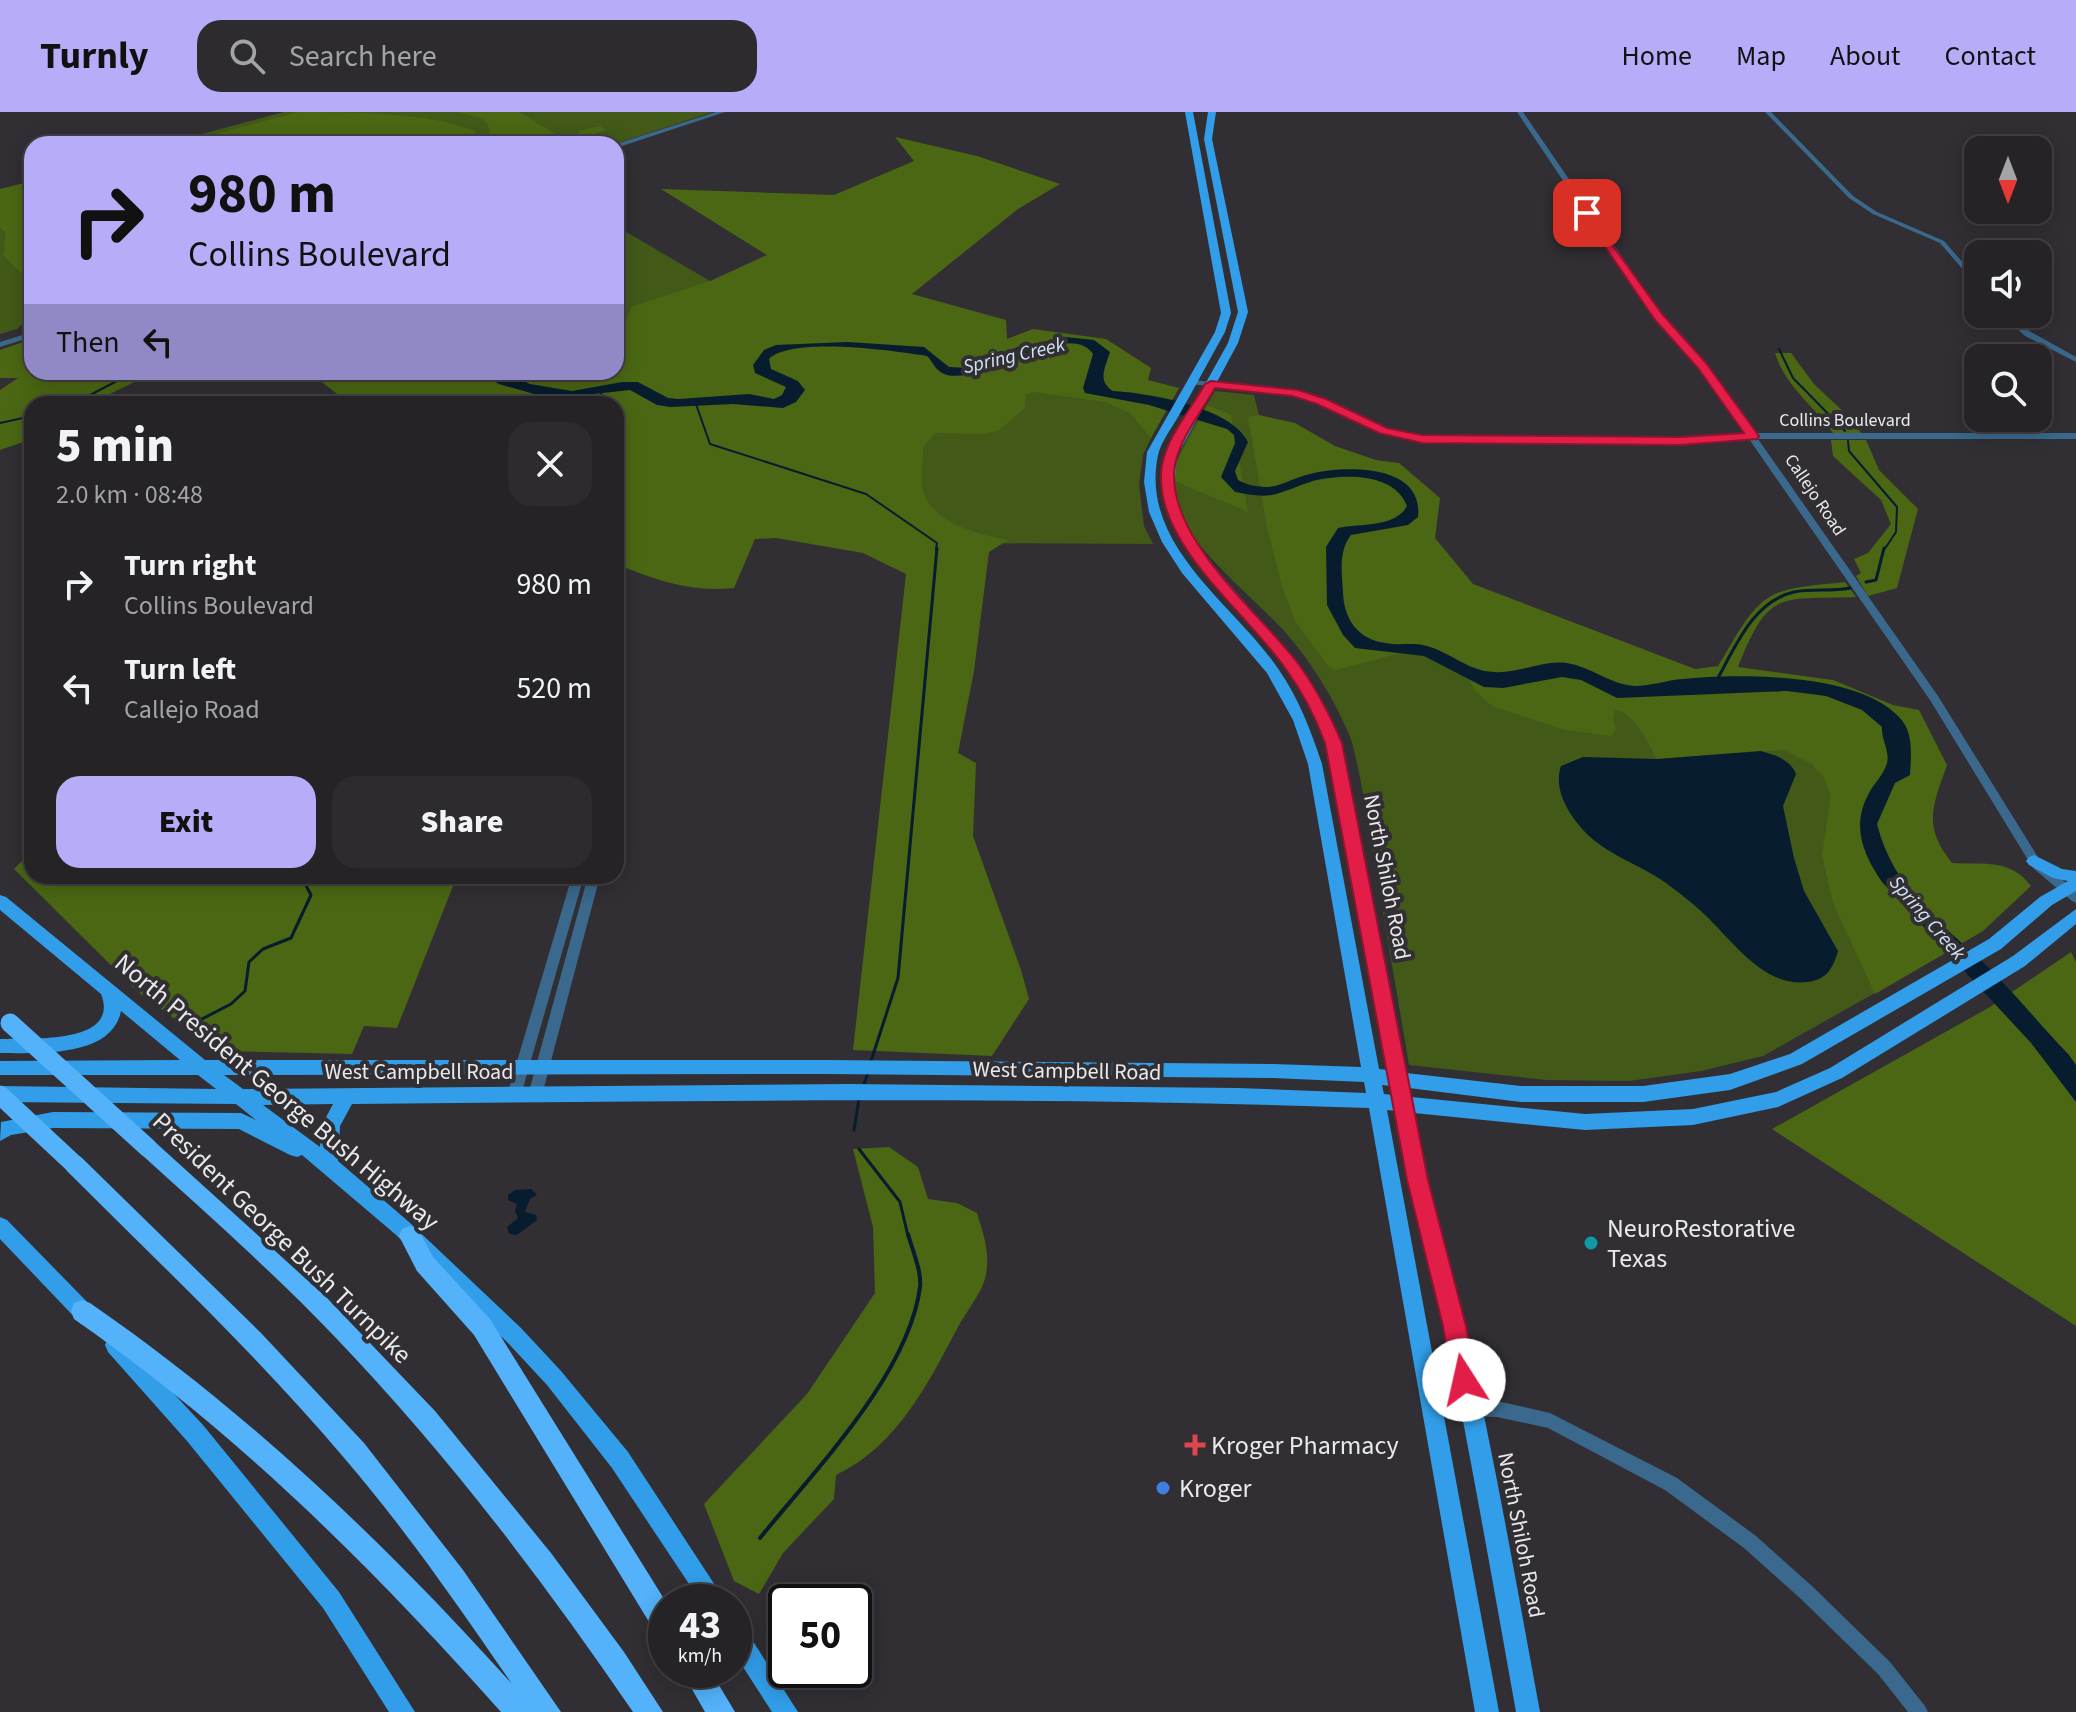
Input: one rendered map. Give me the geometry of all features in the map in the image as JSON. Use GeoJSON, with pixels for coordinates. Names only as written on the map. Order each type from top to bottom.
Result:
{"type":"FeatureCollection","features":[{"type":"Feature","properties":{"kind":"highway","name":"President George Bush Turnpike"},"geometry":{"type":"LineString","coordinates":[[5,1019],[286,1273],[407,1398],[545,1566],[649,1712]]}},
{"type":"Feature","properties":{"kind":"highway"},"geometry":{"type":"LineString","coordinates":[[0,1094],[249,1336],[354,1451],[461,1585],[547,1712]]}},
{"type":"Feature","properties":{"kind":"highway"},"geometry":{"type":"LineString","coordinates":[[410,1236],[425,1264],[482,1327],[648,1597]]}},
{"type":"Feature","properties":{"kind":"highway"},"geometry":{"type":"LineString","coordinates":[[82,1311],[145,1353],[331,1513],[424,1605],[519,1712]]}},
{"type":"Feature","properties":{"kind":"highway"},"geometry":{"type":"LineString","coordinates":[[706,1688],[721,1712]]}},
{"type":"Feature","properties":{"kind":"main road"},"geometry":{"type":"LineString","coordinates":[[1189,112],[1226,309],[1220,332],[1153,452],[1149,479],[1152,508],[1177,558],[1273,671],[1287,692],[1309,744],[1487,1712]]}},
{"type":"Feature","properties":{"kind":"main road","name":"North Shiloh Road"},"geometry":{"type":"LineString","coordinates":[[1212,112],[1208,142],[1243,312],[1237,335],[1171,456],[1168,485],[1172,507],[1191,547],[1290,663],[1308,689],[1333,743],[1424,1209],[1454,1326],[1490,1502],[1528,1712]]}},
{"type":"Feature","properties":{"kind":"main road"},"geometry":{"type":"LineString","coordinates":[[2036,863],[2059,874],[2074,887]]}},
{"type":"Feature","properties":{"kind":"main road"},"geometry":{"type":"LineString","coordinates":[[2036,863],[2049,887],[2050,899]]}},
{"type":"Feature","properties":{"kind":"main road","name":"West Campbell Road"},"geometry":{"type":"LineString","coordinates":[[203,1069],[826,1067],[1273,1071],[1370,1075],[1521,1094],[1643,1094],[1707,1086],[1753,1076],[1796,1059],[1995,944],[2050,899],[2074,887]]}},
{"type":"Feature","properties":{"kind":"main road","name":"North President George Bush Highway"},"geometry":{"type":"LineString","coordinates":[[0,901],[203,1069],[328,1164],[410,1236],[514,1335],[554,1378],[620,1460],[702,1584]]}},
{"type":"Feature","properties":{"kind":"main road","name":"West Campbell Road"},"geometry":{"type":"LineString","coordinates":[[0,1094],[346,1097],[822,1092],[1258,1096],[1374,1101],[1585,1122],[1693,1117],[1778,1099],[1806,1088],[2019,961],[2076,915]]}},
{"type":"Feature","properties":{"kind":"main road"},"geometry":{"type":"LineString","coordinates":[[0,1046],[71,1045],[94,1035],[112,1017],[113,1007],[107,988]]}},
{"type":"Feature","properties":{"kind":"main road"},"geometry":{"type":"LineString","coordinates":[[0,1068],[203,1069]]}},
{"type":"Feature","properties":{"kind":"main road"},"geometry":{"type":"LineString","coordinates":[[1143,1096],[1162,1081],[1243,1077],[1273,1071]]}},
{"type":"Feature","properties":{"kind":"main road"},"geometry":{"type":"LineString","coordinates":[[0,1133],[7,1128],[53,1120],[241,1121],[328,1164],[331,1125],[346,1097]]}},
{"type":"Feature","properties":{"kind":"main road"},"geometry":{"type":"LineString","coordinates":[[0,1226],[154,1385],[331,1600],[403,1712]]}},
{"type":"Feature","properties":{"kind":"main road"},"geometry":{"type":"LineString","coordinates":[[752,1660],[786,1712]]}},
{"type":"Feature","properties":{"kind":"street"},"geometry":{"type":"LineString","coordinates":[[624,143],[722,112]]}},
{"type":"Feature","properties":{"kind":"street","name":"Callejo Road"},"geometry":{"type":"LineString","coordinates":[[1520,112],[1659,317],[1702,366],[1753,436],[1934,698],[2036,863]]}},
{"type":"Feature","properties":{"kind":"street"},"geometry":{"type":"LineString","coordinates":[[1768,112],[1851,197],[1875,213],[1942,242],[1964,268]]}},
{"type":"Feature","properties":{"kind":"street"},"geometry":{"type":"LineString","coordinates":[[2022,328],[2036,339],[2076,360]]}},
{"type":"Feature","properties":{"kind":"street"},"geometry":{"type":"LineString","coordinates":[[0,345],[24,337]]}},
{"type":"Feature","properties":{"kind":"street","name":"Collins Boulevard"},"geometry":{"type":"LineString","coordinates":[[1191,385],[1294,393],[1322,401],[1383,430],[1422,439],[1680,441],[1753,436],[2076,436]]}},
{"type":"Feature","properties":{"kind":"street"},"geometry":{"type":"LineString","coordinates":[[514,1095],[576,884]]}},
{"type":"Feature","properties":{"kind":"street"},"geometry":{"type":"LineString","coordinates":[[579,884],[583,915]]}},
{"type":"Feature","properties":{"kind":"street"},"geometry":{"type":"LineString","coordinates":[[535,1095],[592,884]]}},
{"type":"Feature","properties":{"kind":"street"},"geometry":{"type":"LineString","coordinates":[[1432,1407],[1497,1409],[1550,1421],[1671,1484],[1709,1510],[1807,1593],[1884,1668],[1919,1712]]}},
{"type":"Feature","properties":{"kind":"green space"},"geometry":{"type":"Polygon","coordinates":[[[284,112],[713,112],[624,141],[624,136],[587,136],[600,127],[580,130],[577,136],[195,136],[284,112]]]}},
{"type":"Feature","properties":{"kind":"green space"},"geometry":{"type":"Polygon","coordinates":[[[298,112],[414,117],[458,125],[476,132],[473,136],[208,136],[298,112]]]}},
{"type":"Feature","properties":{"kind":"green space"},"geometry":{"type":"Polygon","coordinates":[[[456,112],[519,112],[559,136],[489,136],[487,123],[478,117],[456,112]]]}},
{"type":"Feature","properties":{"kind":"green space"},"geometry":{"type":"Polygon","coordinates":[[[600,126],[606,130],[589,136],[576,136],[580,130],[600,126]]]}},
{"type":"Feature","properties":{"kind":"green space"},"geometry":{"type":"Polygon","coordinates":[[[895,137],[977,156],[1060,184],[1018,209],[912,294],[1006,320],[1007,339],[1033,329],[1106,339],[1151,368],[1148,380],[1179,388],[1151,438],[1130,413],[1105,402],[1034,392],[1026,394],[1025,408],[998,431],[980,434],[935,433],[923,447],[923,491],[936,511],[958,526],[1008,540],[989,552],[974,671],[958,753],[976,763],[973,836],[1029,999],[992,1056],[853,1050],[906,574],[863,553],[776,538],[755,539],[734,588],[689,587],[645,575],[624,567],[624,396],[340,396],[319,380],[624,380],[624,319],[631,307],[710,281],[767,255],[661,189],[834,195],[914,161],[895,137]]]}},
{"type":"Feature","properties":{"kind":"green space"},"geometry":{"type":"Polygon","coordinates":[[[24,183],[24,276],[3,256],[5,232],[0,228],[0,189],[24,183]]]}},
{"type":"Feature","properties":{"kind":"green space"},"geometry":{"type":"Polygon","coordinates":[[[0,228],[5,232],[3,256],[24,276],[24,322],[17,329],[0,334],[0,228]]]}},
{"type":"Feature","properties":{"kind":"green space"},"geometry":{"type":"Polygon","coordinates":[[[624,231],[710,281],[859,342],[1147,399],[1152,436],[1143,455],[1139,485],[1144,526],[1153,544],[937,543],[624,376],[624,231]]]}},
{"type":"Feature","properties":{"kind":"green space"},"geometry":{"type":"Polygon","coordinates":[[[24,342],[24,380],[138,380],[106,396],[24,396],[24,442],[0,450],[0,390],[18,378],[0,378],[0,350],[24,342]]]}},
{"type":"Feature","properties":{"kind":"green space"},"geometry":{"type":"Polygon","coordinates":[[[1775,353],[1791,353],[1814,384],[1861,433],[1833,433],[1792,385],[1775,353]]]}},
{"type":"Feature","properties":{"kind":"green space"},"geometry":{"type":"Polygon","coordinates":[[[1215,391],[1254,395],[1259,415],[1354,638],[1785,683],[1953,949],[1763,1056],[1701,1071],[1629,1081],[1546,1080],[1409,1065],[1360,777],[1349,735],[1328,692],[1303,654],[1202,548],[1178,510],[1172,491],[1172,479],[1180,453],[1215,391]]]}},
{"type":"Feature","properties":{"kind":"green space"},"geometry":{"type":"Polygon","coordinates":[[[1207,405],[1231,415],[1248,512],[1174,481],[1178,459],[1207,405]]]}},
{"type":"Feature","properties":{"kind":"green space"},"geometry":{"type":"Polygon","coordinates":[[[1259,415],[1295,423],[1335,446],[1376,460],[1399,463],[1440,498],[1435,538],[1473,584],[1695,669],[1718,666],[1748,618],[1771,596],[1798,588],[1845,582],[1856,597],[1793,600],[1769,611],[1749,641],[1738,667],[1833,680],[1893,705],[1919,710],[1947,765],[1933,815],[1937,838],[1943,850],[1952,863],[2005,867],[2023,877],[2031,886],[1983,931],[1875,994],[1833,903],[1822,855],[1831,796],[1823,776],[1812,764],[1784,750],[1657,759],[1640,730],[1622,713],[1615,710],[1616,730],[1611,736],[1565,730],[1492,706],[1475,691],[1466,674],[1416,649],[1336,670],[1329,667],[1295,621],[1282,586],[1267,528],[1248,417],[1259,415]]]}},
{"type":"Feature","properties":{"kind":"green space"},"geometry":{"type":"Polygon","coordinates":[[[1831,440],[1866,440],[1879,470],[1918,509],[1897,588],[1868,596],[1856,576],[1861,573],[1854,559],[1868,553],[1891,524],[1881,500],[1833,456],[1831,440]]]}},
{"type":"Feature","properties":{"kind":"green space"},"geometry":{"type":"Polygon","coordinates":[[[24,859],[24,879],[14,869],[24,859]]]}},
{"type":"Feature","properties":{"kind":"green space"},"geometry":{"type":"Polygon","coordinates":[[[29,884],[454,884],[397,1028],[364,1026],[352,1054],[218,1051],[137,991],[29,884]]]}},
{"type":"Feature","properties":{"kind":"green space"},"geometry":{"type":"Polygon","coordinates":[[[2071,952],[2076,962],[2076,1326],[1772,1129],[1990,1007],[2071,952]]]}},
{"type":"Feature","properties":{"kind":"green space"},"geometry":{"type":"Polygon","coordinates":[[[889,1147],[918,1167],[928,1199],[957,1203],[977,1213],[987,1254],[987,1270],[980,1291],[909,1412],[877,1447],[836,1475],[834,1499],[783,1553],[759,1594],[752,1590],[752,1584],[734,1581],[704,1504],[807,1394],[875,1293],[873,1227],[853,1149],[889,1147]]]}},
{"type":"Feature","properties":{"kind":"water","name":"Spring Creek"},"geometry":{"type":"Polygon","coordinates":[[[1066,337],[1094,340],[1110,352],[1104,378],[1113,391],[1188,404],[1225,420],[1239,430],[1248,442],[1235,471],[1241,482],[1268,487],[1305,475],[1343,469],[1380,472],[1409,487],[1417,500],[1418,517],[1408,525],[1351,535],[1342,555],[1344,602],[1349,619],[1360,632],[1375,641],[1427,646],[1485,671],[1503,672],[1548,663],[1566,663],[1635,686],[1706,677],[1797,679],[1828,684],[1880,702],[1904,723],[1911,752],[1910,775],[1895,783],[1877,824],[1885,848],[1895,868],[1922,904],[1989,968],[2069,1055],[2076,1065],[2076,1102],[2031,1043],[1882,882],[1870,862],[1862,841],[1860,818],[1868,795],[1888,758],[1882,727],[1862,710],[1826,696],[1787,691],[1617,698],[1581,680],[1562,677],[1503,688],[1484,687],[1424,656],[1355,648],[1343,635],[1327,605],[1326,547],[1338,528],[1386,521],[1402,513],[1407,506],[1400,495],[1379,481],[1352,477],[1313,481],[1272,495],[1235,492],[1221,477],[1235,443],[1234,435],[1227,429],[1149,405],[1085,393],[1083,388],[1093,354],[1081,345],[1064,343],[1044,348],[979,372],[959,376],[944,374],[927,356],[845,347],[799,348],[781,352],[769,359],[771,369],[798,381],[805,390],[796,402],[783,408],[733,404],[670,407],[657,405],[630,390],[541,396],[492,380],[521,380],[572,391],[638,382],[668,398],[749,394],[774,399],[782,395],[786,387],[755,373],[753,365],[764,350],[776,345],[848,342],[924,347],[949,367],[969,368],[1018,347],[1066,337]]]}},
{"type":"Feature","properties":{"kind":"water"},"geometry":{"type":"Polygon","coordinates":[[[1761,751],[1786,761],[1796,774],[1783,806],[1794,858],[1804,891],[1838,951],[1828,972],[1814,981],[1791,982],[1763,970],[1681,894],[1593,839],[1568,809],[1559,783],[1561,766],[1583,757],[1657,759],[1761,751]]]}},
{"type":"Feature","properties":{"kind":"water"},"geometry":{"type":"Polygon","coordinates":[[[531,1189],[537,1195],[530,1199],[525,1212],[536,1215],[537,1220],[517,1235],[509,1234],[507,1227],[518,1218],[515,1211],[517,1204],[508,1200],[508,1195],[515,1190],[531,1189]]]}},
{"type":"Feature","properties":{"kind":"waterway"},"geometry":{"type":"LineString","coordinates":[[1779,349],[1793,378],[1845,431]]}},
{"type":"Feature","properties":{"kind":"waterway"},"geometry":{"type":"LineString","coordinates":[[88,396],[119,380]]}},
{"type":"Feature","properties":{"kind":"waterway"},"geometry":{"type":"LineString","coordinates":[[599,391],[603,396]]}},
{"type":"Feature","properties":{"kind":"waterway"},"geometry":{"type":"LineString","coordinates":[[696,404],[710,444],[866,494],[937,543],[936,550]]}},
{"type":"Feature","properties":{"kind":"waterway"},"geometry":{"type":"LineString","coordinates":[[0,423],[24,418]]}},
{"type":"Feature","properties":{"kind":"waterway"},"geometry":{"type":"LineString","coordinates":[[1848,441],[1849,451],[1897,507],[1896,532],[1884,550]]}},
{"type":"Feature","properties":{"kind":"waterway"},"geometry":{"type":"LineString","coordinates":[[871,1061],[898,978],[937,548]]}},
{"type":"Feature","properties":{"kind":"waterway"},"geometry":{"type":"LineString","coordinates":[[1866,582],[1876,580],[1884,548]]}},
{"type":"Feature","properties":{"kind":"waterway"},"geometry":{"type":"LineString","coordinates":[[1718,678],[1739,639],[1757,614],[1768,605],[1794,592],[1850,588]]}},
{"type":"Feature","properties":{"kind":"waterway"},"geometry":{"type":"LineString","coordinates":[[198,1021],[231,1004],[245,991],[249,962],[263,949],[291,938],[311,895],[305,884]]}},
{"type":"Feature","properties":{"kind":"waterway"},"geometry":{"type":"LineString","coordinates":[[863,1088],[868,1072]]}},
{"type":"Feature","properties":{"kind":"waterway"},"geometry":{"type":"LineString","coordinates":[[854,1130],[859,1099]]}},
{"type":"Feature","properties":{"kind":"waterway"},"geometry":{"type":"LineString","coordinates":[[859,1149],[900,1202],[908,1236]]}},
{"type":"Feature","properties":{"kind":"waterway"},"geometry":{"type":"LineString","coordinates":[[760,1538],[856,1420],[898,1354],[912,1320],[920,1287],[908,1234]]}},
{"type":"Feature","properties":{"kind":"place","name":"NeuroRestorative Texas"},"geometry":{"type":"Point","coordinates":[1591,1243]}},
{"type":"Feature","properties":{"kind":"place","name":"Kroger Pharmacy"},"geometry":{"type":"Point","coordinates":[1195,1445]}},
{"type":"Feature","properties":{"kind":"place","name":"Kroger"},"geometry":{"type":"Point","coordinates":[1163,1488]}},
{"type":"Feature","properties":{"kind":"route"},"geometry":{"type":"LineString","coordinates":[[1464,1380],[1418,1180],[1333,743],[1322,715],[1290,663],[1191,547],[1172,507],[1168,491],[1169,464],[1176,445],[1211,384],[1294,393],[1322,401],[1352,418],[1383,430],[1422,439],[1680,441],[1753,436],[1702,366],[1659,317],[1587,213]]}}]}
